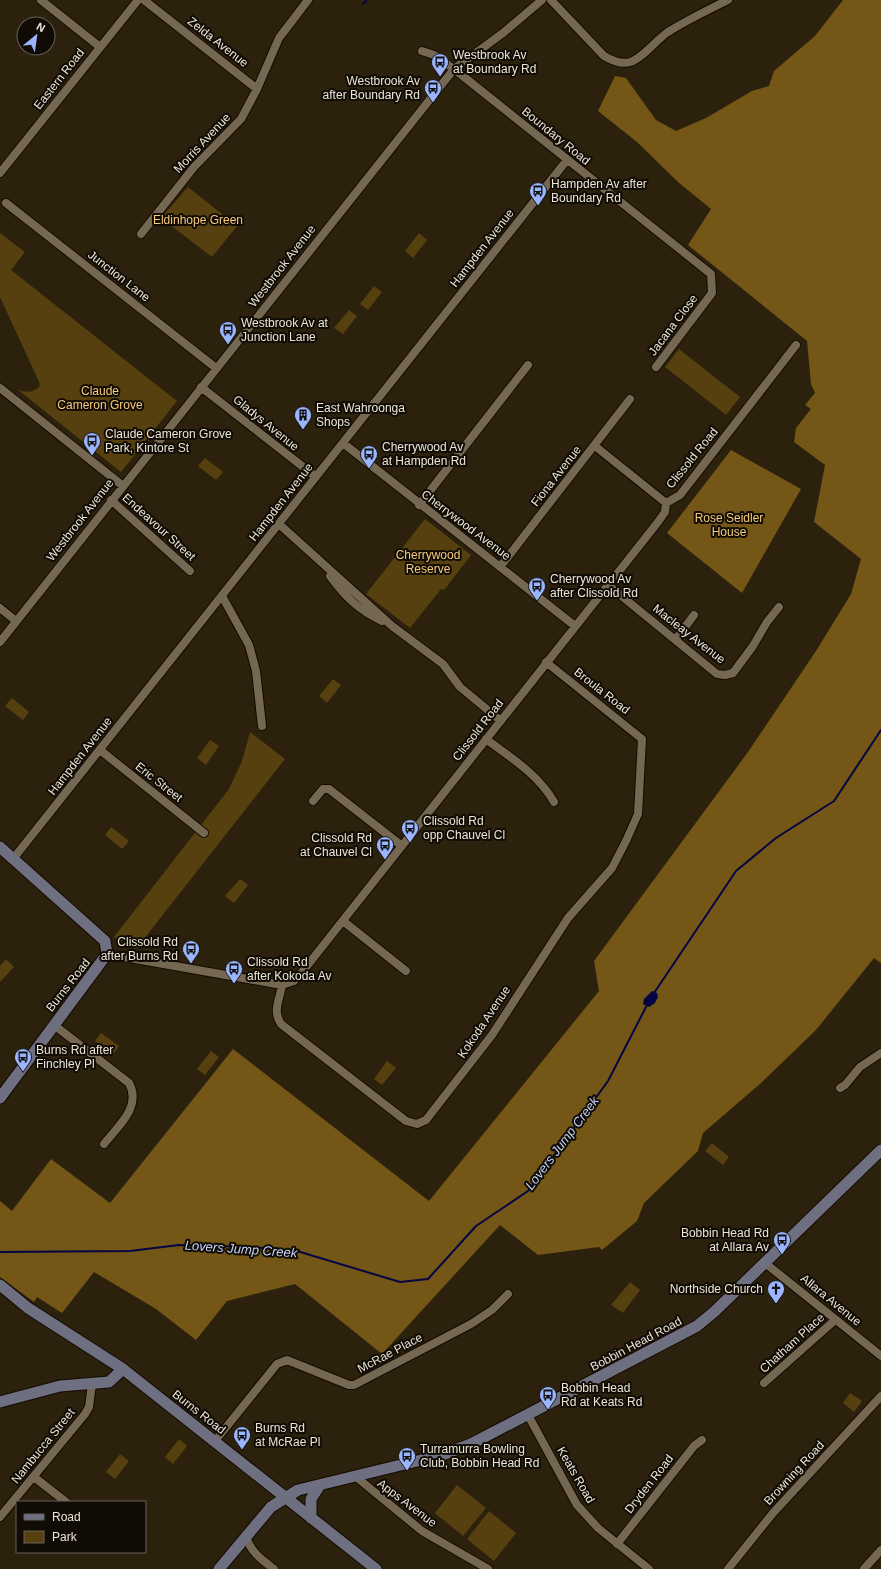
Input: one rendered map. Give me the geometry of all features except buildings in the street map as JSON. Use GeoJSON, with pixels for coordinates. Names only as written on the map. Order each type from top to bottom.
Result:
{"type":"FeatureCollection","features":[{"type":"Feature","properties":{"kind":"main road","name":"Burns Road"},"geometry":{"type":"LineString","coordinates":[[0,847],[105,941],[107,954],[0,1098]]}},
{"type":"Feature","properties":{"kind":"main road","name":"Bobbin Head Road"},"geometry":{"type":"LineString","coordinates":[[219,1569],[246,1535],[272,1507],[298,1490],[457,1450],[528,1415],[697,1326],[714,1312],[881,1150]]}},
{"type":"Feature","properties":{"kind":"main road","name":"Burns Road"},"geometry":{"type":"LineString","coordinates":[[0,1285],[28,1308],[123,1369],[376,1569]]}},
{"type":"Feature","properties":{"kind":"main road"},"geometry":{"type":"LineString","coordinates":[[0,1402],[60,1386],[109,1382],[123,1369]]}},
{"type":"Feature","properties":{"kind":"main road"},"geometry":{"type":"LineString","coordinates":[[312,1518],[311,1500],[320,1485]]}},
{"type":"Feature","properties":{"kind":"street"},"geometry":{"type":"LineString","coordinates":[[41,0],[100,47]]}},
{"type":"Feature","properties":{"kind":"street","name":"Eastern Road"},"geometry":{"type":"LineString","coordinates":[[0,172],[138,0]]}},
{"type":"Feature","properties":{"kind":"street","name":"Zelda Avenue"},"geometry":{"type":"LineString","coordinates":[[144,0],[257,88]]}},
{"type":"Feature","properties":{"kind":"street","name":"Morris Avenue"},"geometry":{"type":"LineString","coordinates":[[141,234],[194,167],[241,119],[280,38],[308,0]]}},
{"type":"Feature","properties":{"kind":"street","name":"Westbrook Avenue"},"geometry":{"type":"LineString","coordinates":[[0,642],[111,500],[454,70],[503,33],[542,0]]}},
{"type":"Feature","properties":{"kind":"street"},"geometry":{"type":"LineString","coordinates":[[551,0],[604,56],[614,61],[629,63],[637,59],[655,40],[669,31],[728,0]]}},
{"type":"Feature","properties":{"kind":"street","name":"Boundary Road"},"geometry":{"type":"LineString","coordinates":[[422,51],[434,55],[454,70],[710,274]]}},
{"type":"Feature","properties":{"kind":"street","name":"Hampden Avenue"},"geometry":{"type":"LineString","coordinates":[[14,859],[567,160]]}},
{"type":"Feature","properties":{"kind":"street","name":"Junction Lane"},"geometry":{"type":"LineString","coordinates":[[6,202],[216,368]]}},
{"type":"Feature","properties":{"kind":"street","name":"Jacana Close"},"geometry":{"type":"LineString","coordinates":[[656,367],[712,293],[710,274]]}},
{"type":"Feature","properties":{"kind":"street","name":"Clissold Road"},"geometry":{"type":"LineString","coordinates":[[282,984],[294,981],[299,976],[665,512],[666,503],[680,495],[796,345]]}},
{"type":"Feature","properties":{"kind":"street"},"geometry":{"type":"LineString","coordinates":[[419,505],[528,365]]}},
{"type":"Feature","properties":{"kind":"street","name":"Gladys Avenue"},"geometry":{"type":"LineString","coordinates":[[201,387],[316,477]]}},
{"type":"Feature","properties":{"kind":"street"},"geometry":{"type":"LineString","coordinates":[[0,388],[123,486]]}},
{"type":"Feature","properties":{"kind":"street","name":"Fiona Avenue"},"geometry":{"type":"LineString","coordinates":[[500,567],[630,399]]}},
{"type":"Feature","properties":{"kind":"street","name":"Cherrywood Avenue"},"geometry":{"type":"LineString","coordinates":[[343,443],[419,505],[574,626]]}},
{"type":"Feature","properties":{"kind":"street"},"geometry":{"type":"LineString","coordinates":[[595,446],[666,503]]}},
{"type":"Feature","properties":{"kind":"street","name":"Endeavour Street"},"geometry":{"type":"LineString","coordinates":[[111,500],[190,571]]}},
{"type":"Feature","properties":{"kind":"street"},"geometry":{"type":"LineString","coordinates":[[279,524],[317,558],[345,596],[372,616],[392,626],[443,664],[460,687],[500,721]]}},
{"type":"Feature","properties":{"kind":"street","name":"Macleay Avenue"},"geometry":{"type":"LineString","coordinates":[[608,585],[717,674],[725,675],[733,673],[753,646],[767,622],[779,607]]}},
{"type":"Feature","properties":{"kind":"street"},"geometry":{"type":"LineString","coordinates":[[222,596],[249,645],[257,677],[262,726]]}},
{"type":"Feature","properties":{"kind":"street"},"geometry":{"type":"LineString","coordinates":[[0,608],[16,621]]}},
{"type":"Feature","properties":{"kind":"street"},"geometry":{"type":"LineString","coordinates":[[676,640],[694,615]]}},
{"type":"Feature","properties":{"kind":"street","name":"Broula Road"},"geometry":{"type":"LineString","coordinates":[[546,662],[642,739]]}},
{"type":"Feature","properties":{"kind":"street"},"geometry":{"type":"LineString","coordinates":[[486,739],[529,771],[548,792],[554,802]]}},
{"type":"Feature","properties":{"kind":"street","name":"Kokoda Avenue"},"geometry":{"type":"LineString","coordinates":[[282,984],[276,1005],[276,1015],[281,1024],[406,1121],[417,1124],[426,1120],[492,1035],[568,918],[612,868],[626,842],[638,814],[642,739]]}},
{"type":"Feature","properties":{"kind":"street","name":"Eric Street"},"geometry":{"type":"LineString","coordinates":[[100,750],[204,833]]}},
{"type":"Feature","properties":{"kind":"street"},"geometry":{"type":"LineString","coordinates":[[313,801],[322,790],[329,789],[402,846]]}},
{"type":"Feature","properties":{"kind":"street"},"geometry":{"type":"LineString","coordinates":[[343,921],[406,971]]}},
{"type":"Feature","properties":{"kind":"street"},"geometry":{"type":"LineString","coordinates":[[107,954],[282,984]]}},
{"type":"Feature","properties":{"kind":"street"},"geometry":{"type":"LineString","coordinates":[[54,1025],[129,1083],[132,1089],[134,1094],[133,1106],[104,1144]]}},
{"type":"Feature","properties":{"kind":"street"},"geometry":{"type":"LineString","coordinates":[[840,1088],[845,1085],[860,1067],[881,1053]]}},
{"type":"Feature","properties":{"kind":"street","name":"Allara Avenue"},"geometry":{"type":"LineString","coordinates":[[765,1263],[881,1356]]}},
{"type":"Feature","properties":{"kind":"street","name":"McRae Place"},"geometry":{"type":"LineString","coordinates":[[215,1441],[281,1361],[287,1360],[349,1386],[354,1386],[471,1324],[492,1310],[508,1294]]}},
{"type":"Feature","properties":{"kind":"street","name":"Chatham Place"},"geometry":{"type":"LineString","coordinates":[[764,1384],[835,1320]]}},
{"type":"Feature","properties":{"kind":"street","name":"Nambucca Street"},"geometry":{"type":"LineString","coordinates":[[0,1517],[85,1414],[89,1407],[92,1384]]}},
{"type":"Feature","properties":{"kind":"street","name":"Browning Road"},"geometry":{"type":"LineString","coordinates":[[728,1569],[773,1513],[881,1396]]}},
{"type":"Feature","properties":{"kind":"street","name":"Keats Road"},"geometry":{"type":"LineString","coordinates":[[528,1415],[577,1505],[598,1528],[649,1569]]}},
{"type":"Feature","properties":{"kind":"street","name":"Dryden Road"},"geometry":{"type":"LineString","coordinates":[[617,1544],[694,1446],[702,1440]]}},
{"type":"Feature","properties":{"kind":"street","name":"Apps Avenue"},"geometry":{"type":"LineString","coordinates":[[354,1476],[422,1531],[488,1569]]}},
{"type":"Feature","properties":{"kind":"street"},"geometry":{"type":"LineString","coordinates":[[34,1477],[65,1501]]}},
{"type":"Feature","properties":{"kind":"street"},"geometry":{"type":"LineString","coordinates":[[246,1535],[250,1546],[257,1555],[274,1569]]}},
{"type":"Feature","properties":{"kind":"street"},"geometry":{"type":"LineString","coordinates":[[235,1550],[246,1550],[257,1555]]}},
{"type":"Feature","properties":{"kind":"street"},"geometry":{"type":"LineString","coordinates":[[864,1569],[881,1550]]}},
{"type":"Feature","properties":{"kind":"green space"},"geometry":{"type":"Polygon","coordinates":[[[843,0],[881,0],[881,963],[874,958],[816,1030],[761,1083],[703,1133],[698,1151],[644,1203],[637,1221],[602,1250],[599,1247],[538,1255],[500,1225],[382,1354],[295,1284],[227,1301],[196,1340],[156,1309],[94,1272],[62,1313],[37,1297],[34,1302],[0,1277],[0,1201],[12,1211],[51,1159],[110,1203],[233,1049],[429,1201],[599,991],[594,961],[748,752],[816,651],[851,594],[861,559],[814,522],[825,465],[794,442],[796,428],[811,409],[805,405],[815,393],[811,384],[807,341],[688,245],[711,209],[678,182],[637,142],[598,111],[615,76],[626,78],[656,120],[676,131],[706,118],[752,91],[769,86],[774,71],[815,36],[843,0]]]}},
{"type":"Feature","properties":{"kind":"green space","name":"Eldinhope Green"},"geometry":{"type":"Polygon","coordinates":[[[188,187],[237,226],[212,257],[161,218],[188,187]]]}},
{"type":"Feature","properties":{"kind":"green space","name":"Claude Cameron Grove"},"geometry":{"type":"Polygon","coordinates":[[[0,233],[25,252],[11,270],[177,401],[121,472],[17,389],[26,392],[31,391],[39,387],[40,384],[0,297],[0,233]]]}},
{"type":"Feature","properties":{"kind":"green space"},"geometry":{"type":"Polygon","coordinates":[[[419,233],[427,240],[413,258],[405,251],[419,233]]]}},
{"type":"Feature","properties":{"kind":"green space"},"geometry":{"type":"Polygon","coordinates":[[[374,286],[382,292],[368,310],[360,304],[374,286]]]}},
{"type":"Feature","properties":{"kind":"green space"},"geometry":{"type":"Polygon","coordinates":[[[349,310],[357,316],[343,334],[334,328],[349,310]]]}},
{"type":"Feature","properties":{"kind":"green space"},"geometry":{"type":"Polygon","coordinates":[[[679,349],[740,397],[726,415],[665,367],[679,349]]]}},
{"type":"Feature","properties":{"kind":"green space","name":"Rose Seidler House"},"geometry":{"type":"Polygon","coordinates":[[[731,450],[801,489],[742,593],[667,533],[731,450]]]}},
{"type":"Feature","properties":{"kind":"green space"},"geometry":{"type":"Polygon","coordinates":[[[205,458],[223,472],[216,480],[198,466],[205,458]]]}},
{"type":"Feature","properties":{"kind":"green space","name":"Cherrywood Reserve"},"geometry":{"type":"Polygon","coordinates":[[[425,519],[471,555],[444,590],[441,589],[410,628],[366,594],[425,519]]]}},
{"type":"Feature","properties":{"kind":"green space"},"geometry":{"type":"Polygon","coordinates":[[[333,679],[341,685],[327,703],[319,696],[333,679]]]}},
{"type":"Feature","properties":{"kind":"green space"},"geometry":{"type":"Polygon","coordinates":[[[12,698],[29,712],[23,720],[5,706],[12,698]]]}},
{"type":"Feature","properties":{"kind":"green space"},"geometry":{"type":"Polygon","coordinates":[[[250,732],[285,759],[136,949],[114,937],[229,789],[242,761],[250,732]]]}},
{"type":"Feature","properties":{"kind":"green space"},"geometry":{"type":"Polygon","coordinates":[[[210,740],[219,746],[206,765],[197,758],[210,740]]]}},
{"type":"Feature","properties":{"kind":"green space"},"geometry":{"type":"Polygon","coordinates":[[[111,827],[129,841],[122,849],[105,835],[111,827]]]}},
{"type":"Feature","properties":{"kind":"green space"},"geometry":{"type":"Polygon","coordinates":[[[240,879],[248,885],[234,903],[225,896],[240,879]]]}},
{"type":"Feature","properties":{"kind":"green space"},"geometry":{"type":"Polygon","coordinates":[[[6,959],[14,967],[0,982],[0,966],[6,959]]]}},
{"type":"Feature","properties":{"kind":"green space"},"geometry":{"type":"Polygon","coordinates":[[[101,1033],[119,1046],[113,1054],[95,1041],[101,1033]]]}},
{"type":"Feature","properties":{"kind":"green space"},"geometry":{"type":"Polygon","coordinates":[[[211,1051],[219,1057],[205,1075],[197,1069],[211,1051]]]}},
{"type":"Feature","properties":{"kind":"green space"},"geometry":{"type":"Polygon","coordinates":[[[387,1061],[396,1068],[382,1085],[374,1079],[387,1061]]]}},
{"type":"Feature","properties":{"kind":"green space"},"geometry":{"type":"Polygon","coordinates":[[[712,1143],[729,1157],[723,1165],[705,1151],[712,1143]]]}},
{"type":"Feature","properties":{"kind":"green space"},"geometry":{"type":"Polygon","coordinates":[[[630,1282],[640,1290],[623,1313],[611,1305],[630,1282]]]}},
{"type":"Feature","properties":{"kind":"green space"},"geometry":{"type":"Polygon","coordinates":[[[850,1393],[862,1401],[854,1412],[843,1403],[850,1393]]]}},
{"type":"Feature","properties":{"kind":"green space"},"geometry":{"type":"Polygon","coordinates":[[[179,1439],[187,1446],[173,1464],[165,1457],[179,1439]]]}},
{"type":"Feature","properties":{"kind":"green space"},"geometry":{"type":"Polygon","coordinates":[[[120,1454],[129,1461],[115,1479],[106,1472],[120,1454]]]}},
{"type":"Feature","properties":{"kind":"green space"},"geometry":{"type":"Polygon","coordinates":[[[457,1485],[486,1508],[463,1536],[435,1513],[457,1485]]]}},
{"type":"Feature","properties":{"kind":"green space"},"geometry":{"type":"Polygon","coordinates":[[[489,1511],[516,1533],[494,1561],[467,1539],[489,1511]]]}},
{"type":"Feature","properties":{"kind":"shaded area"},"geometry":{"type":"Polygon","coordinates":[[[652,991],[657,993],[658,997],[655,1003],[649,1007],[643,1004],[644,999],[652,991]]]}},
{"type":"Feature","properties":{"kind":"waterway"},"geometry":{"type":"LineString","coordinates":[[363,4],[367,0]]}},
{"type":"Feature","properties":{"kind":"waterway","name":"Lovers Jump Creek"},"geometry":{"type":"LineString","coordinates":[[654,993],[736,871],[776,838],[834,801],[881,730]]}},
{"type":"Feature","properties":{"kind":"waterway","name":"Lovers Jump Creek"},"geometry":{"type":"LineString","coordinates":[[0,1252],[130,1251],[179,1245],[250,1247],[297,1251],[400,1282],[428,1279],[476,1226],[528,1191],[608,1081],[647,1005]]}},
{"type":"Feature","properties":{"kind":"place","name":"Westbrook Av at Boundary Rd"},"geometry":{"type":"Point","coordinates":[440,77]}},
{"type":"Feature","properties":{"kind":"place","name":"Westbrook Av after Boundary Rd"},"geometry":{"type":"Point","coordinates":[433,103]}},
{"type":"Feature","properties":{"kind":"place","name":"Hampden Av after Boundary Rd"},"geometry":{"type":"Point","coordinates":[538,206]}},
{"type":"Feature","properties":{"kind":"place","name":"Westbrook Av at Junction Lane"},"geometry":{"type":"Point","coordinates":[228,345]}},
{"type":"Feature","properties":{"kind":"place","name":"East Wahroonga Shops"},"geometry":{"type":"Point","coordinates":[303,430]}},
{"type":"Feature","properties":{"kind":"place","name":"Claude Cameron Grove Park, Kintore St"},"geometry":{"type":"Point","coordinates":[92,456]}},
{"type":"Feature","properties":{"kind":"place","name":"Cherrywood Av at Hampden Rd"},"geometry":{"type":"Point","coordinates":[369,469]}},
{"type":"Feature","properties":{"kind":"place","name":"Cherrywood Av after Clissold Rd"},"geometry":{"type":"Point","coordinates":[537,601]}},
{"type":"Feature","properties":{"kind":"place","name":"Clissold Rd opp Chauvel Cl"},"geometry":{"type":"Point","coordinates":[410,843]}},
{"type":"Feature","properties":{"kind":"place","name":"Clissold Rd at Chauvel Cl"},"geometry":{"type":"Point","coordinates":[385,860]}},
{"type":"Feature","properties":{"kind":"place","name":"Clissold Rd after Burns Rd"},"geometry":{"type":"Point","coordinates":[191,964]}},
{"type":"Feature","properties":{"kind":"place","name":"Clissold Rd after Kokoda Av"},"geometry":{"type":"Point","coordinates":[234,984]}},
{"type":"Feature","properties":{"kind":"place","name":"Burns Rd after Finchley Pl"},"geometry":{"type":"Point","coordinates":[23,1072]}},
{"type":"Feature","properties":{"kind":"place","name":"Bobbin Head Rd at Allara Av"},"geometry":{"type":"Point","coordinates":[782,1255]}},
{"type":"Feature","properties":{"kind":"place","name":"Northside Church"},"geometry":{"type":"Point","coordinates":[776,1304]}},
{"type":"Feature","properties":{"kind":"place","name":"Bobbin Head Rd at Keats Rd"},"geometry":{"type":"Point","coordinates":[548,1410]}},
{"type":"Feature","properties":{"kind":"place","name":"Burns Rd at McRae Pl"},"geometry":{"type":"Point","coordinates":[242,1450]}},
{"type":"Feature","properties":{"kind":"place","name":"Turramurra Bowling Club, Bobbin Head Rd"},"geometry":{"type":"Point","coordinates":[407,1471]}}]}
